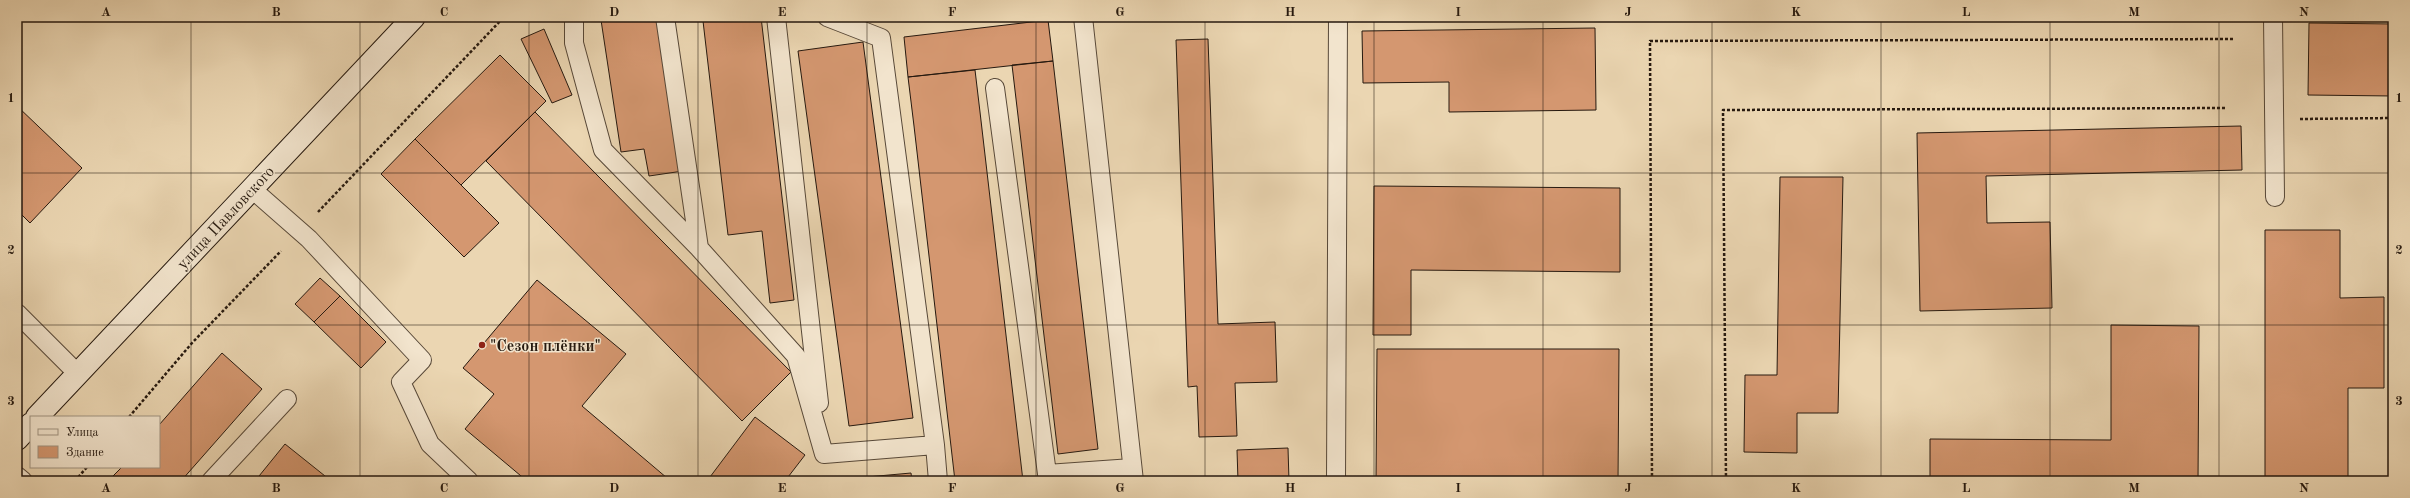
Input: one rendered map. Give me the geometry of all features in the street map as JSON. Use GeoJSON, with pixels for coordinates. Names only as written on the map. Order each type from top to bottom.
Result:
{"type":"FeatureCollection","features":[{"type":"Feature","properties":{"kind":"street","name":"улица Павловского"},"geometry":{"type":"LineString","coordinates":[[39,416],[414,17]]}},
{"type":"Feature","properties":{"kind":"street"},"geometry":{"type":"LineString","coordinates":[[17,439],[30,425]]}},
{"type":"Feature","properties":{"kind":"lane"},"geometry":{"type":"LineString","coordinates":[[574,17],[574,43],[603,150],[699,248],[796,356],[824,454]]}},
{"type":"Feature","properties":{"kind":"lane"},"geometry":{"type":"LineString","coordinates":[[665,17],[699,248]]}},
{"type":"Feature","properties":{"kind":"lane"},"geometry":{"type":"LineString","coordinates":[[776,17],[824,454]]}},
{"type":"Feature","properties":{"kind":"lane"},"geometry":{"type":"LineString","coordinates":[[827,17],[881,38],[935,445],[938,481]]}},
{"type":"Feature","properties":{"kind":"lane"},"geometry":{"type":"LineString","coordinates":[[995,88],[1048,478],[1133,474],[1082,17]]}},
{"type":"Feature","properties":{"kind":"lane"},"geometry":{"type":"LineString","coordinates":[[1336,481],[1338,17]]}},
{"type":"Feature","properties":{"kind":"lane"},"geometry":{"type":"LineString","coordinates":[[2273,17],[2275,197]]}},
{"type":"Feature","properties":{"kind":"lane"},"geometry":{"type":"LineString","coordinates":[[252,189],[309,239],[422,360],[401,382],[430,444],[470,481]]}},
{"type":"Feature","properties":{"kind":"lane"},"geometry":{"type":"LineString","coordinates":[[17,313],[78,374]]}},
{"type":"Feature","properties":{"kind":"lane"},"geometry":{"type":"LineString","coordinates":[[211,481],[287,399]]}},
{"type":"Feature","properties":{"kind":"lane"},"geometry":{"type":"LineString","coordinates":[[824,454],[935,445]]}},
{"type":"Feature","properties":{"kind":"lane"},"geometry":{"type":"LineString","coordinates":[[17,476],[23,481]]}},
{"type":"Feature","properties":{"kind":"path"},"geometry":{"type":"LineString","coordinates":[[1652,481],[1650,41],[2234,39]]}},
{"type":"Feature","properties":{"kind":"path"},"geometry":{"type":"LineString","coordinates":[[1726,481],[1723,110],[2225,108]]}},
{"type":"Feature","properties":{"kind":"path"},"geometry":{"type":"LineString","coordinates":[[2274,119],[2393,118]]}},
{"type":"Feature","properties":{"kind":"path"},"geometry":{"type":"LineString","coordinates":[[75,481],[86,468]]}},
{"type":"Feature","properties":{"kind":"building"},"geometry":{"type":"Polygon","coordinates":[[[621,17],[659,17],[683,171],[649,176],[644,149],[621,152],[601,20],[621,17]]]}},
{"type":"Feature","properties":{"kind":"building"},"geometry":{"type":"Polygon","coordinates":[[[740,17],[761,17],[794,300],[770,303],[762,231],[728,235],[703,21],[740,17]]]}},
{"type":"Feature","properties":{"kind":"building"},"geometry":{"type":"Polygon","coordinates":[[[1048,20],[1053,61],[908,77],[904,37],[1048,20]]]}},
{"type":"Feature","properties":{"kind":"building"},"geometry":{"type":"Polygon","coordinates":[[[2309,23],[2393,24],[2393,96],[2308,95],[2309,23]]]}},
{"type":"Feature","properties":{"kind":"building"},"geometry":{"type":"Polygon","coordinates":[[[1595,28],[1596,110],[1449,112],[1449,82],[1363,83],[1362,31],[1595,28]]]}},
{"type":"Feature","properties":{"kind":"building"},"geometry":{"type":"Polygon","coordinates":[[[544,29],[572,95],[552,103],[521,39],[544,29]]]}},
{"type":"Feature","properties":{"kind":"building"},"geometry":{"type":"Polygon","coordinates":[[[1208,39],[1218,324],[1275,322],[1277,382],[1235,383],[1237,436],[1199,437],[1197,386],[1188,387],[1176,40],[1208,39]]]}},
{"type":"Feature","properties":{"kind":"building"},"geometry":{"type":"Polygon","coordinates":[[[863,42],[913,418],[849,426],[798,51],[863,42]]]}},
{"type":"Feature","properties":{"kind":"building"},"geometry":{"type":"Polygon","coordinates":[[[500,55],[546,101],[461,185],[415,139],[500,55]]]}},
{"type":"Feature","properties":{"kind":"building"},"geometry":{"type":"Polygon","coordinates":[[[1053,61],[1098,449],[1058,454],[1012,65],[1053,61]]]}},
{"type":"Feature","properties":{"kind":"building"},"geometry":{"type":"Polygon","coordinates":[[[975,70],[1023,481],[955,481],[908,77],[975,70]]]}},
{"type":"Feature","properties":{"kind":"building"},"geometry":{"type":"Polygon","coordinates":[[[17,106],[82,168],[30,223],[17,210],[17,106]]]}},
{"type":"Feature","properties":{"kind":"building"},"geometry":{"type":"Polygon","coordinates":[[[535,112],[791,372],[742,421],[486,161],[535,112]]]}},
{"type":"Feature","properties":{"kind":"building"},"geometry":{"type":"Polygon","coordinates":[[[2241,126],[2242,170],[1986,176],[1987,223],[2050,222],[2052,308],[1920,311],[1917,133],[2241,126]]]}},
{"type":"Feature","properties":{"kind":"building"},"geometry":{"type":"Polygon","coordinates":[[[415,139],[499,223],[464,257],[381,174],[415,139]]]}},
{"type":"Feature","properties":{"kind":"building"},"geometry":{"type":"Polygon","coordinates":[[[1780,177],[1843,177],[1838,413],[1797,413],[1797,453],[1744,452],[1745,375],[1777,375],[1780,177]]]}},
{"type":"Feature","properties":{"kind":"building"},"geometry":{"type":"Polygon","coordinates":[[[1374,186],[1620,188],[1620,272],[1411,270],[1411,335],[1373,335],[1374,186]]]}},
{"type":"Feature","properties":{"kind":"building"},"geometry":{"type":"Polygon","coordinates":[[[2265,230],[2340,230],[2340,298],[2384,297],[2384,388],[2348,388],[2348,481],[2265,481],[2265,230]]]}},
{"type":"Feature","properties":{"kind":"building"},"geometry":{"type":"Polygon","coordinates":[[[320,278],[340,296],[314,322],[295,304],[320,278]]]}},
{"type":"Feature","properties":{"kind":"building"},"geometry":{"type":"Polygon","coordinates":[[[537,280],[626,354],[582,406],[667,478],[665,481],[527,481],[465,429],[494,394],[463,368],[537,280]]]}},
{"type":"Feature","properties":{"kind":"building"},"geometry":{"type":"Polygon","coordinates":[[[340,296],[386,342],[361,368],[314,322],[340,296]]]}},
{"type":"Feature","properties":{"kind":"building"},"geometry":{"type":"Polygon","coordinates":[[[2111,325],[2199,326],[2198,481],[1930,481],[1930,439],[2111,440],[2111,325]]]}},
{"type":"Feature","properties":{"kind":"building"},"geometry":{"type":"Polygon","coordinates":[[[1377,349],[1619,349],[1618,481],[1376,481],[1377,349]]]}},
{"type":"Feature","properties":{"kind":"building"},"geometry":{"type":"Polygon","coordinates":[[[222,353],[262,389],[181,481],[116,481],[112,477],[121,468],[160,468],[160,424],[222,353]]]}},
{"type":"Feature","properties":{"kind":"building"},"geometry":{"type":"Polygon","coordinates":[[[755,417],[805,455],[785,481],[707,481],[755,417]]]}},
{"type":"Feature","properties":{"kind":"building"},"geometry":{"type":"Polygon","coordinates":[[[285,444],[330,480],[330,481],[255,481],[285,444]]]}},
{"type":"Feature","properties":{"kind":"building"},"geometry":{"type":"Polygon","coordinates":[[[1288,448],[1289,481],[1238,481],[1237,450],[1288,448]]]}},
{"type":"Feature","properties":{"kind":"building"},"geometry":{"type":"Polygon","coordinates":[[[911,473],[912,481],[867,481],[867,477],[911,473]]]}},
{"type":"Feature","properties":{"kind":"place","name":"\"Сезон плёнки\""},"geometry":{"type":"Point","coordinates":[482,345]}}]}
